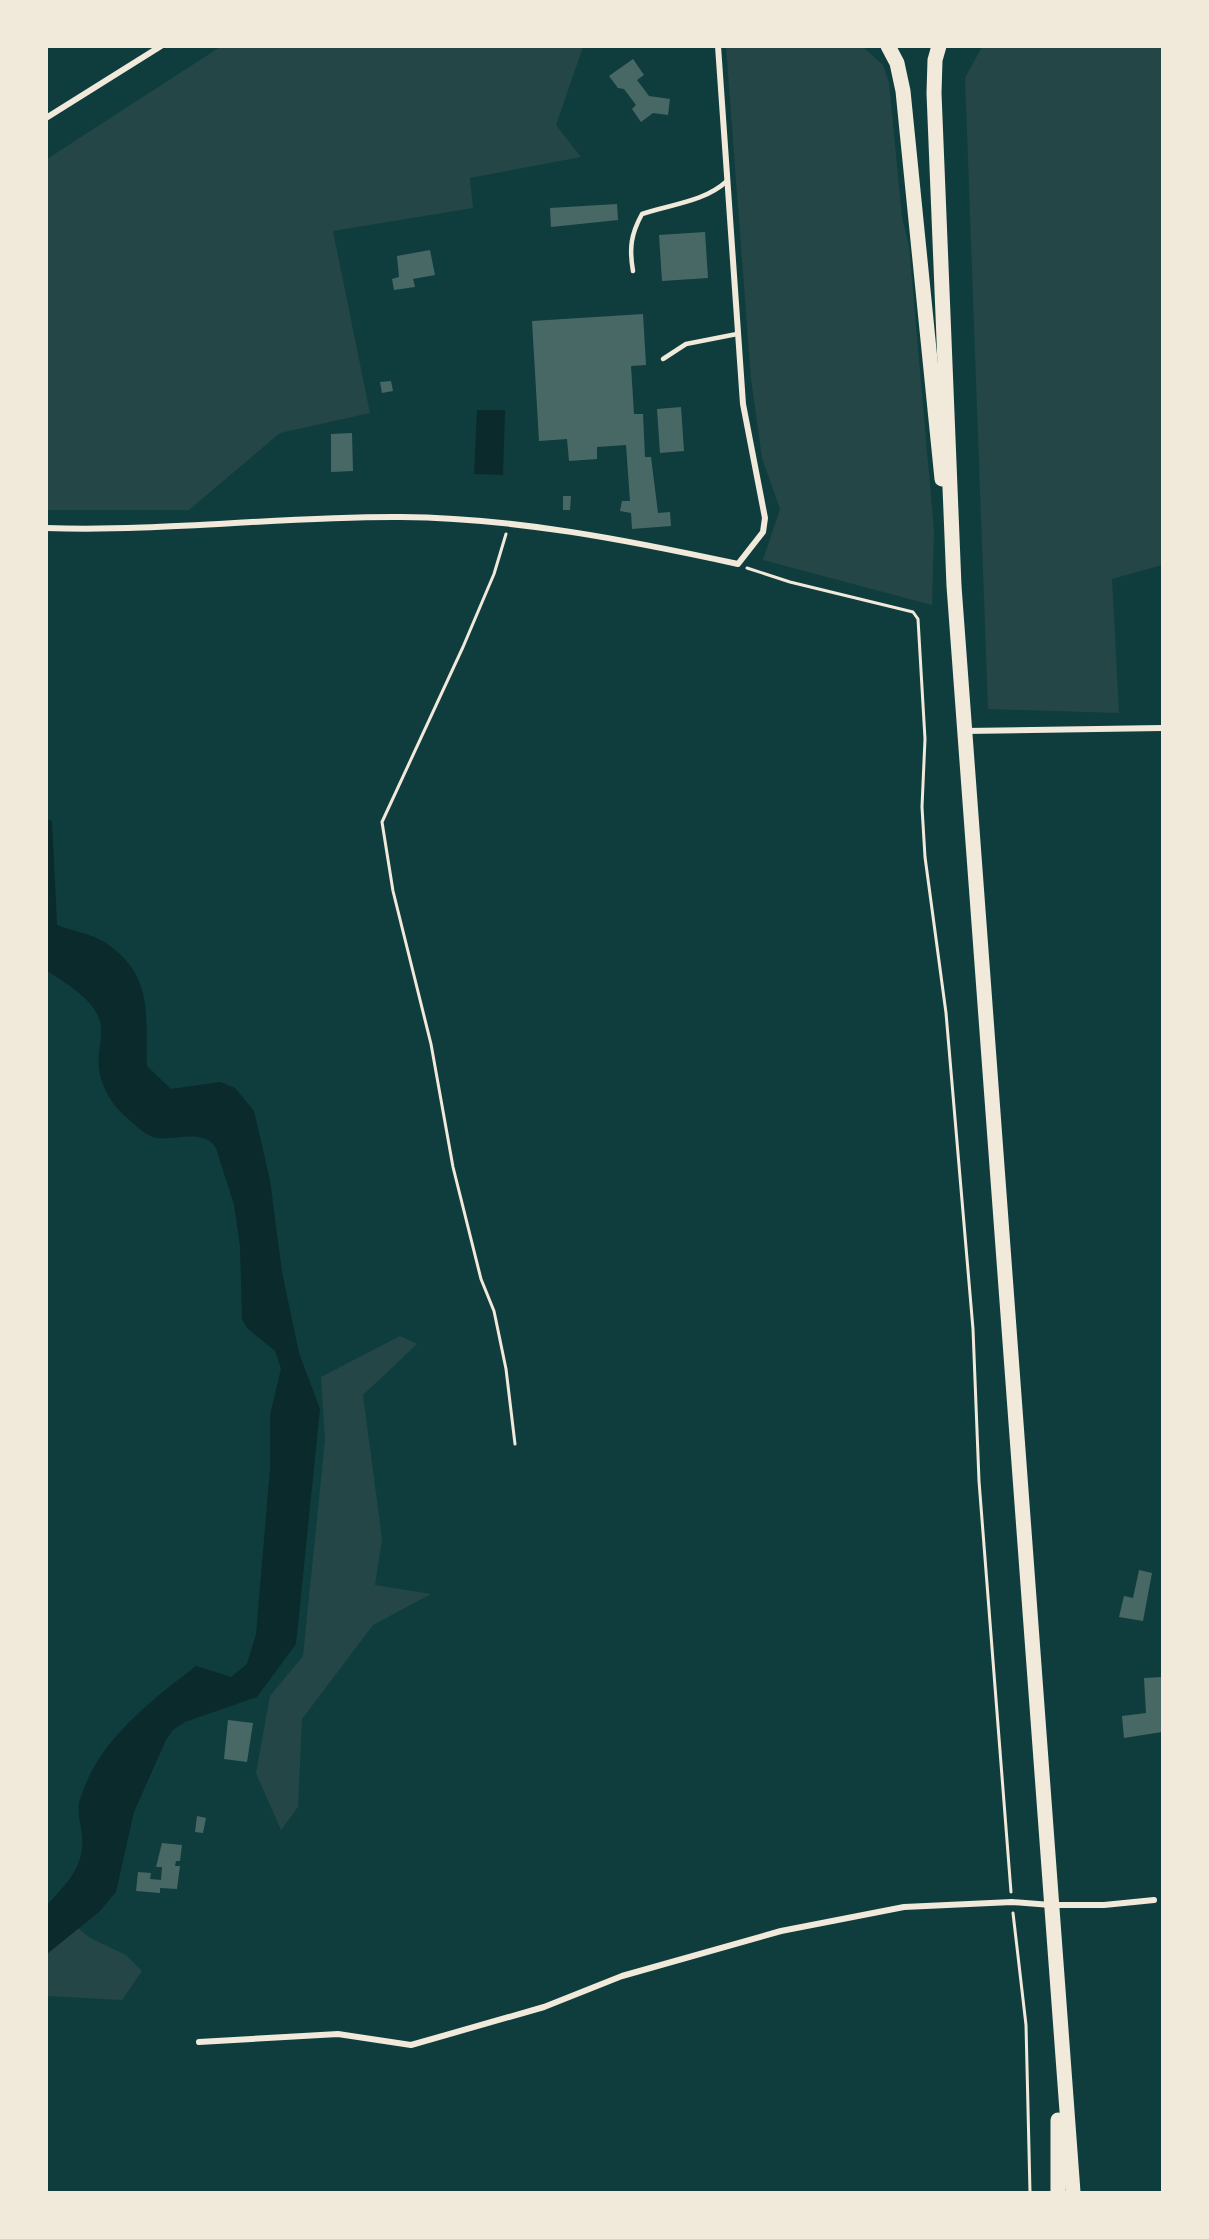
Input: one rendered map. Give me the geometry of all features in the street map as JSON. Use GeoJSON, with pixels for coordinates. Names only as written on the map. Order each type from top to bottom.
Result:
{"type":"FeatureCollection","features":[{"type":"Feature","properties":{"kind":"main road"},"geometry":{"type":"LineString","coordinates":[[888,46],[897,63],[903,91],[925,328],[954,586]]}},
{"type":"Feature","properties":{"kind":"main road"},"geometry":{"type":"LineString","coordinates":[[939,46],[935,60],[934,93],[954,586],[1073,2193]]}},
{"type":"Feature","properties":{"kind":"main road"},"geometry":{"type":"LineString","coordinates":[[1057,2000],[1058,2193]]}},
{"type":"Feature","properties":{"kind":"street"},"geometry":{"type":"LineString","coordinates":[[46,118],[161,46]]}},
{"type":"Feature","properties":{"kind":"street"},"geometry":{"type":"LineString","coordinates":[[46,528],[140,527],[402,517],[578,531],[738,564],[763,532],[765,518],[743,404],[718,46]]}},
{"type":"Feature","properties":{"kind":"street"},"geometry":{"type":"LineString","coordinates":[[964,731],[1162,728]]}},
{"type":"Feature","properties":{"kind":"street"},"geometry":{"type":"LineString","coordinates":[[199,2042],[338,2034],[411,2045],[544,2007],[622,1976],[781,1931],[904,1907],[1012,1902],[1104,1905],[1154,1900]]}},
{"type":"Feature","properties":{"kind":"lane"},"geometry":{"type":"LineString","coordinates":[[633,271],[629,251],[633,230],[642,213],[699,198],[717,190],[727,181]]}},
{"type":"Feature","properties":{"kind":"lane"},"geometry":{"type":"LineString","coordinates":[[663,359],[686,344],[737,334]]}},
{"type":"Feature","properties":{"kind":"path"},"geometry":{"type":"LineString","coordinates":[[508,524],[504,548],[494,574],[382,822],[393,891],[431,1044],[453,1167],[482,1279],[494,1311],[506,1369],[515,1444]]}},
{"type":"Feature","properties":{"kind":"path"},"geometry":{"type":"LineString","coordinates":[[738,564],[780,579],[913,612],[918,619],[925,738],[922,807],[925,857],[946,1013],[972,1317],[980,1492],[1012,1902],[1026,2025],[1030,2193]]}},
{"type":"Feature","properties":{"kind":"shaded area"},"geometry":{"type":"Polygon","coordinates":[[[220,47],[583,47],[556,125],[581,157],[470,178],[473,208],[333,231],[370,413],[280,433],[189,510],[47,510],[47,159],[220,47]]]}},
{"type":"Feature","properties":{"kind":"shaded area"},"geometry":{"type":"Polygon","coordinates":[[[726,47],[863,47],[883,65],[889,83],[902,217],[909,246],[934,531],[932,605],[763,560],[780,509],[762,458],[751,379],[726,47]]]}},
{"type":"Feature","properties":{"kind":"shaded area"},"geometry":{"type":"Polygon","coordinates":[[[982,47],[1162,47],[1162,565],[1112,579],[1119,713],[988,709],[965,78],[982,47]]]}},
{"type":"Feature","properties":{"kind":"shaded area"},"geometry":{"type":"Polygon","coordinates":[[[477,410],[505,410],[503,475],[474,474],[477,410]]]}},
{"type":"Feature","properties":{"kind":"shaded area"},"geometry":{"type":"Polygon","coordinates":[[[47,819],[52,821],[57,925],[101,940],[122,956],[133,969],[144,998],[147,1066],[171,1089],[220,1082],[235,1088],[254,1111],[270,1180],[282,1272],[299,1353],[320,1409],[296,1644],[257,1697],[185,1722],[173,1730],[166,1740],[134,1812],[116,1892],[99,1912],[47,1954],[47,1905],[68,1882],[78,1865],[82,1846],[79,1803],[98,1761],[111,1743],[142,1710],[196,1666],[231,1677],[247,1664],[256,1634],[270,1468],[270,1415],[281,1369],[275,1351],[247,1328],[242,1319],[240,1246],[234,1205],[216,1148],[204,1138],[152,1137],[119,1110],[108,1096],[99,1070],[101,1027],[99,1017],[80,994],[47,971],[47,819]]]}},
{"type":"Feature","properties":{"kind":"shaded area"},"geometry":{"type":"Polygon","coordinates":[[[400,1336],[417,1344],[363,1395],[382,1539],[375,1585],[431,1594],[373,1625],[302,1719],[298,1807],[281,1830],[256,1773],[270,1696],[303,1656],[325,1440],[321,1377],[400,1336]]]}},
{"type":"Feature","properties":{"kind":"shaded area"},"geometry":{"type":"Polygon","coordinates":[[[46,1902],[90,1938],[126,1955],[142,1971],[122,2000],[47,1996],[46,1902]]]}},
{"type":"Feature","properties":{"kind":"building"},"geometry":{"type":"Polygon","coordinates":[[[633,59],[644,75],[637,80],[649,96],[670,99],[668,115],[653,113],[641,122],[632,109],[636,105],[624,89],[618,88],[609,76],[633,59]]]}},
{"type":"Feature","properties":{"kind":"building"},"geometry":{"type":"Polygon","coordinates":[[[617,204],[618,220],[551,227],[550,208],[617,204]]]}},
{"type":"Feature","properties":{"kind":"building"},"geometry":{"type":"Polygon","coordinates":[[[705,232],[708,278],[662,281],[659,235],[705,232]]]}},
{"type":"Feature","properties":{"kind":"building"},"geometry":{"type":"Polygon","coordinates":[[[430,250],[435,275],[413,279],[415,287],[394,290],[392,279],[399,277],[397,256],[430,250]]]}},
{"type":"Feature","properties":{"kind":"building"},"geometry":{"type":"Polygon","coordinates":[[[643,314],[646,365],[631,366],[634,414],[643,414],[645,457],[651,457],[658,513],[670,512],[671,526],[632,529],[631,513],[620,511],[622,501],[630,501],[626,445],[597,447],[597,459],[569,461],[567,439],[539,441],[532,321],[643,314]]]}},
{"type":"Feature","properties":{"kind":"building"},"geometry":{"type":"Polygon","coordinates":[[[391,381],[393,391],[382,393],[380,382],[391,381]]]}},
{"type":"Feature","properties":{"kind":"building"},"geometry":{"type":"Polygon","coordinates":[[[681,407],[684,451],[660,453],[657,409],[681,407]]]}},
{"type":"Feature","properties":{"kind":"building"},"geometry":{"type":"Polygon","coordinates":[[[352,433],[353,471],[331,472],[331,434],[352,433]]]}},
{"type":"Feature","properties":{"kind":"building"},"geometry":{"type":"Polygon","coordinates":[[[563,496],[571,496],[570,510],[563,510],[563,496]]]}},
{"type":"Feature","properties":{"kind":"building"},"geometry":{"type":"Polygon","coordinates":[[[1139,1570],[1152,1573],[1143,1621],[1119,1617],[1124,1596],[1133,1598],[1139,1570]]]}},
{"type":"Feature","properties":{"kind":"building"},"geometry":{"type":"Polygon","coordinates":[[[1162,1677],[1162,1732],[1124,1738],[1122,1716],[1146,1713],[1144,1678],[1162,1677]]]}},
{"type":"Feature","properties":{"kind":"building"},"geometry":{"type":"Polygon","coordinates":[[[228,1720],[253,1723],[247,1762],[224,1759],[228,1720]]]}},
{"type":"Feature","properties":{"kind":"building"},"geometry":{"type":"Polygon","coordinates":[[[197,1816],[206,1818],[203,1833],[195,1832],[197,1816]]]}},
{"type":"Feature","properties":{"kind":"building"},"geometry":{"type":"Polygon","coordinates":[[[162,1843],[182,1845],[180,1861],[176,1861],[175,1866],[180,1866],[177,1889],[160,1888],[160,1893],[136,1891],[138,1872],[151,1873],[150,1879],[161,1880],[162,1867],[156,1867],[162,1843]]]}}]}
